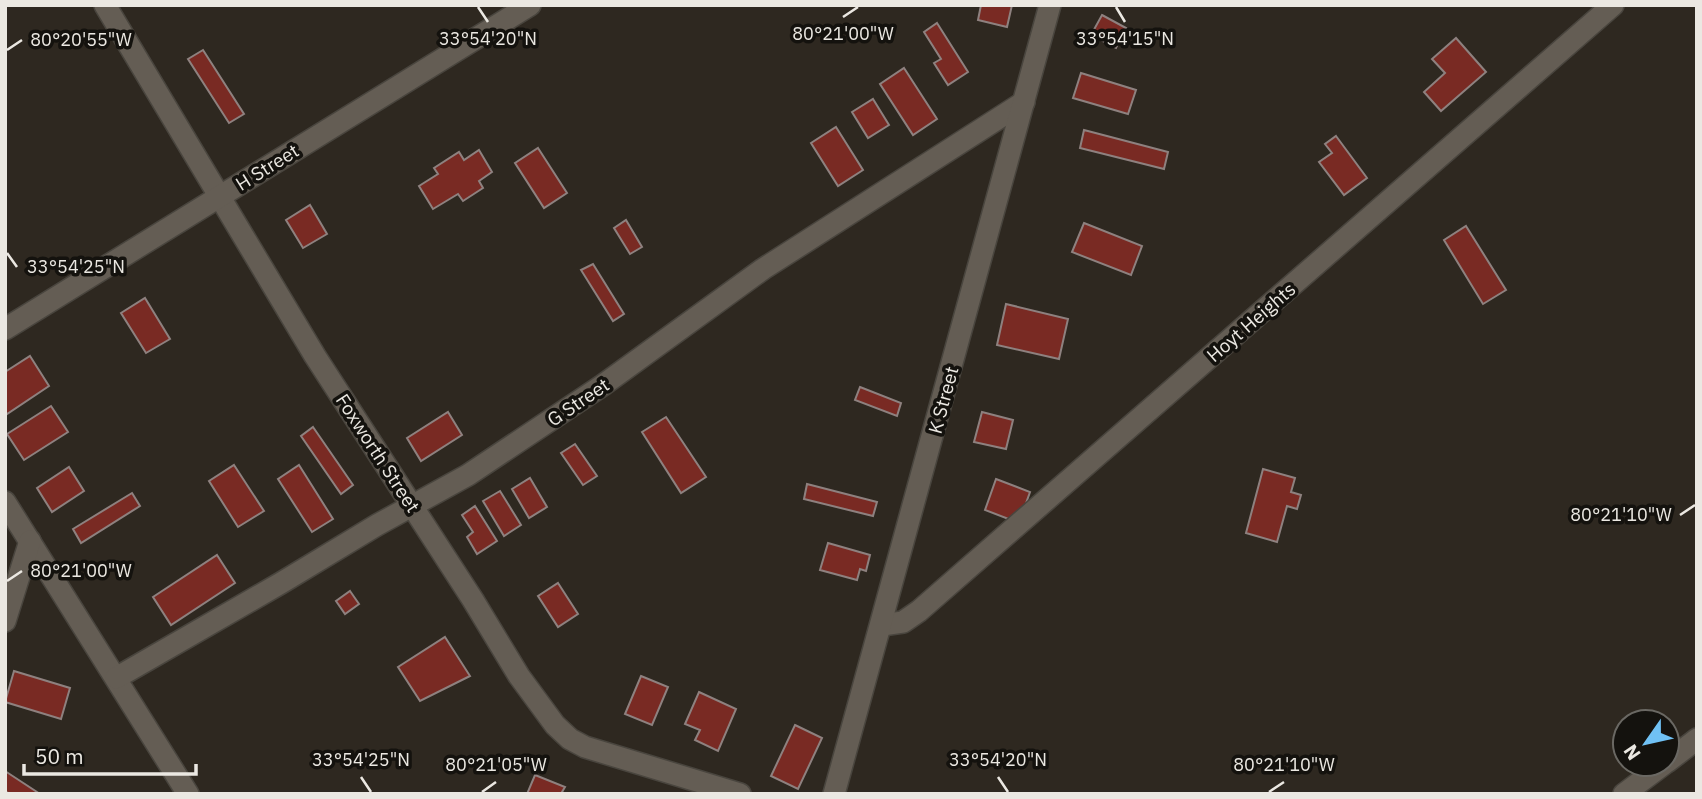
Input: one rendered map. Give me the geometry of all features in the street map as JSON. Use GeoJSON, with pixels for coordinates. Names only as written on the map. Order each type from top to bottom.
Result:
{"type":"FeatureCollection","features":[{"type":"Feature","properties":{"kind":"street","name":"Foxworth Street"},"geometry":{"type":"LineString","coordinates":[[105,5],[315,356],[519,676],[555,725],[570,739],[585,747],[740,794]]}},
{"type":"Feature","properties":{"kind":"street","name":"H Street"},"geometry":{"type":"LineString","coordinates":[[5,329],[530,5]]}},
{"type":"Feature","properties":{"kind":"street","name":"K Street"},"geometry":{"type":"LineString","coordinates":[[834,794],[1050,5]]}},
{"type":"Feature","properties":{"kind":"street","name":"Hoyt Heights"},"geometry":{"type":"LineString","coordinates":[[882,625],[903,622],[919,611],[1613,5]]}},
{"type":"Feature","properties":{"kind":"street","name":"G Street"},"geometry":{"type":"LineString","coordinates":[[116,678],[468,475],[603,385],[763,269],[1024,102]]}},
{"type":"Feature","properties":{"kind":"street"},"geometry":{"type":"LineString","coordinates":[[5,502],[188,794]]}},
{"type":"Feature","properties":{"kind":"street"},"geometry":{"type":"LineString","coordinates":[[5,621],[30,541]]}},
{"type":"Feature","properties":{"kind":"street"},"geometry":{"type":"LineString","coordinates":[[1681,751],[1697,739]]}},
{"type":"Feature","properties":{"kind":"street"},"geometry":{"type":"LineString","coordinates":[[1624,794],[1645,778]]}},
{"type":"Feature","properties":{"kind":"building"},"geometry":{"type":"Polygon","coordinates":[[[981,5],[1012,5],[1007,27],[978,20],[981,5]]]}},
{"type":"Feature","properties":{"kind":"building"},"geometry":{"type":"Polygon","coordinates":[[[1102,15],[1126,28],[1116,48],[1091,35],[1102,15]]]}},
{"type":"Feature","properties":{"kind":"building"},"geometry":{"type":"Polygon","coordinates":[[[937,23],[968,72],[948,85],[934,63],[941,59],[924,32],[937,23]]]}},
{"type":"Feature","properties":{"kind":"building"},"geometry":{"type":"Polygon","coordinates":[[[1456,38],[1486,72],[1441,111],[1424,92],[1445,73],[1432,59],[1456,38]]]}},
{"type":"Feature","properties":{"kind":"building"},"geometry":{"type":"Polygon","coordinates":[[[203,50],[244,114],[229,123],[188,59],[203,50]]]}},
{"type":"Feature","properties":{"kind":"building"},"geometry":{"type":"Polygon","coordinates":[[[904,68],[937,119],[913,135],[880,84],[904,68]]]}},
{"type":"Feature","properties":{"kind":"building"},"geometry":{"type":"Polygon","coordinates":[[[1081,73],[1136,90],[1128,114],[1073,98],[1081,73]]]}},
{"type":"Feature","properties":{"kind":"building"},"geometry":{"type":"Polygon","coordinates":[[[873,99],[889,125],[868,138],[852,112],[873,99]]]}},
{"type":"Feature","properties":{"kind":"building"},"geometry":{"type":"Polygon","coordinates":[[[836,127],[863,170],[838,186],[811,143],[836,127]]]}},
{"type":"Feature","properties":{"kind":"building"},"geometry":{"type":"Polygon","coordinates":[[[1084,130],[1168,152],[1164,169],[1080,148],[1084,130]]]}},
{"type":"Feature","properties":{"kind":"building"},"geometry":{"type":"Polygon","coordinates":[[[1336,136],[1367,178],[1344,195],[1319,162],[1332,153],[1325,144],[1336,136]]]}},
{"type":"Feature","properties":{"kind":"building"},"geometry":{"type":"Polygon","coordinates":[[[538,148],[567,193],[544,208],[515,163],[538,148]]]}},
{"type":"Feature","properties":{"kind":"building"},"geometry":{"type":"Polygon","coordinates":[[[479,150],[492,172],[479,181],[483,188],[463,201],[458,194],[433,209],[419,186],[438,174],[434,168],[459,152],[464,160],[479,150]]]}},
{"type":"Feature","properties":{"kind":"building"},"geometry":{"type":"Polygon","coordinates":[[[310,205],[327,234],[303,248],[286,220],[310,205]]]}},
{"type":"Feature","properties":{"kind":"building"},"geometry":{"type":"Polygon","coordinates":[[[626,220],[642,247],[630,254],[614,228],[626,220]]]}},
{"type":"Feature","properties":{"kind":"building"},"geometry":{"type":"Polygon","coordinates":[[[1084,223],[1142,246],[1131,275],[1072,252],[1084,223]]]}},
{"type":"Feature","properties":{"kind":"building"},"geometry":{"type":"Polygon","coordinates":[[[1466,226],[1506,290],[1483,304],[1444,240],[1466,226]]]}},
{"type":"Feature","properties":{"kind":"building"},"geometry":{"type":"Polygon","coordinates":[[[593,264],[624,314],[613,321],[581,270],[593,264]]]}},
{"type":"Feature","properties":{"kind":"building"},"geometry":{"type":"Polygon","coordinates":[[[145,298],[170,339],[146,353],[121,313],[145,298]]]}},
{"type":"Feature","properties":{"kind":"building"},"geometry":{"type":"Polygon","coordinates":[[[1006,304],[1068,319],[1059,359],[997,345],[1006,304]]]}},
{"type":"Feature","properties":{"kind":"building"},"geometry":{"type":"Polygon","coordinates":[[[30,356],[49,386],[7,414],[5,372],[30,356]]]}},
{"type":"Feature","properties":{"kind":"building"},"geometry":{"type":"Polygon","coordinates":[[[860,387],[901,403],[897,416],[855,400],[860,387]]]}},
{"type":"Feature","properties":{"kind":"building"},"geometry":{"type":"Polygon","coordinates":[[[51,406],[68,432],[24,460],[7,434],[51,406]]]}},
{"type":"Feature","properties":{"kind":"building"},"geometry":{"type":"Polygon","coordinates":[[[448,412],[462,435],[421,461],[407,438],[448,412]]]}},
{"type":"Feature","properties":{"kind":"building"},"geometry":{"type":"Polygon","coordinates":[[[982,412],[1013,420],[1006,449],[974,442],[982,412]]]}},
{"type":"Feature","properties":{"kind":"building"},"geometry":{"type":"Polygon","coordinates":[[[666,417],[706,477],[681,493],[642,432],[666,417]]]}},
{"type":"Feature","properties":{"kind":"building"},"geometry":{"type":"Polygon","coordinates":[[[313,427],[353,485],[341,494],[301,436],[313,427]]]}},
{"type":"Feature","properties":{"kind":"building"},"geometry":{"type":"Polygon","coordinates":[[[575,444],[597,476],[583,485],[561,453],[575,444]]]}},
{"type":"Feature","properties":{"kind":"building"},"geometry":{"type":"Polygon","coordinates":[[[234,465],[264,511],[238,527],[209,481],[234,465]]]}},
{"type":"Feature","properties":{"kind":"building"},"geometry":{"type":"Polygon","coordinates":[[[299,465],[333,519],[312,532],[278,479],[299,465]]]}},
{"type":"Feature","properties":{"kind":"building"},"geometry":{"type":"Polygon","coordinates":[[[69,467],[84,491],[52,512],[37,488],[69,467]]]}},
{"type":"Feature","properties":{"kind":"building"},"geometry":{"type":"Polygon","coordinates":[[[1263,469],[1295,478],[1291,492],[1301,495],[1297,509],[1287,506],[1277,542],[1246,533],[1263,469]]]}},
{"type":"Feature","properties":{"kind":"building"},"geometry":{"type":"Polygon","coordinates":[[[530,478],[547,507],[529,518],[512,489],[530,478]]]}},
{"type":"Feature","properties":{"kind":"building"},"geometry":{"type":"Polygon","coordinates":[[[996,479],[1030,492],[1019,523],[985,510],[996,479]]]}},
{"type":"Feature","properties":{"kind":"building"},"geometry":{"type":"Polygon","coordinates":[[[807,484],[877,502],[873,516],[804,499],[807,484]]]}},
{"type":"Feature","properties":{"kind":"building"},"geometry":{"type":"Polygon","coordinates":[[[500,491],[521,525],[504,536],[483,501],[500,491]]]}},
{"type":"Feature","properties":{"kind":"building"},"geometry":{"type":"Polygon","coordinates":[[[132,493],[140,506],[81,543],[73,529],[132,493]]]}},
{"type":"Feature","properties":{"kind":"building"},"geometry":{"type":"Polygon","coordinates":[[[475,506],[497,541],[477,554],[467,537],[473,532],[462,515],[475,506]]]}},
{"type":"Feature","properties":{"kind":"building"},"geometry":{"type":"Polygon","coordinates":[[[828,543],[870,555],[866,571],[860,569],[857,580],[820,570],[828,543]]]}},
{"type":"Feature","properties":{"kind":"building"},"geometry":{"type":"Polygon","coordinates":[[[217,555],[235,583],[171,625],[153,597],[217,555]]]}},
{"type":"Feature","properties":{"kind":"building"},"geometry":{"type":"Polygon","coordinates":[[[558,583],[578,614],[558,627],[538,596],[558,583]]]}},
{"type":"Feature","properties":{"kind":"building"},"geometry":{"type":"Polygon","coordinates":[[[350,591],[359,604],[345,614],[336,601],[350,591]]]}},
{"type":"Feature","properties":{"kind":"building"},"geometry":{"type":"Polygon","coordinates":[[[445,637],[470,676],[420,701],[398,667],[445,637]]]}},
{"type":"Feature","properties":{"kind":"building"},"geometry":{"type":"Polygon","coordinates":[[[14,671],[70,688],[61,719],[5,702],[14,671]]]}},
{"type":"Feature","properties":{"kind":"building"},"geometry":{"type":"Polygon","coordinates":[[[641,676],[668,687],[652,725],[625,714],[641,676]]]}},
{"type":"Feature","properties":{"kind":"building"},"geometry":{"type":"Polygon","coordinates":[[[699,692],[736,709],[718,751],[695,740],[700,730],[685,724],[699,692]]]}},
{"type":"Feature","properties":{"kind":"building"},"geometry":{"type":"Polygon","coordinates":[[[795,725],[822,738],[798,789],[771,776],[795,725]]]}},
{"type":"Feature","properties":{"kind":"building"},"geometry":{"type":"Polygon","coordinates":[[[5,771],[40,794],[10,794],[5,791],[5,771]]]}},
{"type":"Feature","properties":{"kind":"building"},"geometry":{"type":"Polygon","coordinates":[[[535,775],[565,787],[562,792],[565,794],[527,794],[535,775]]]}}]}
